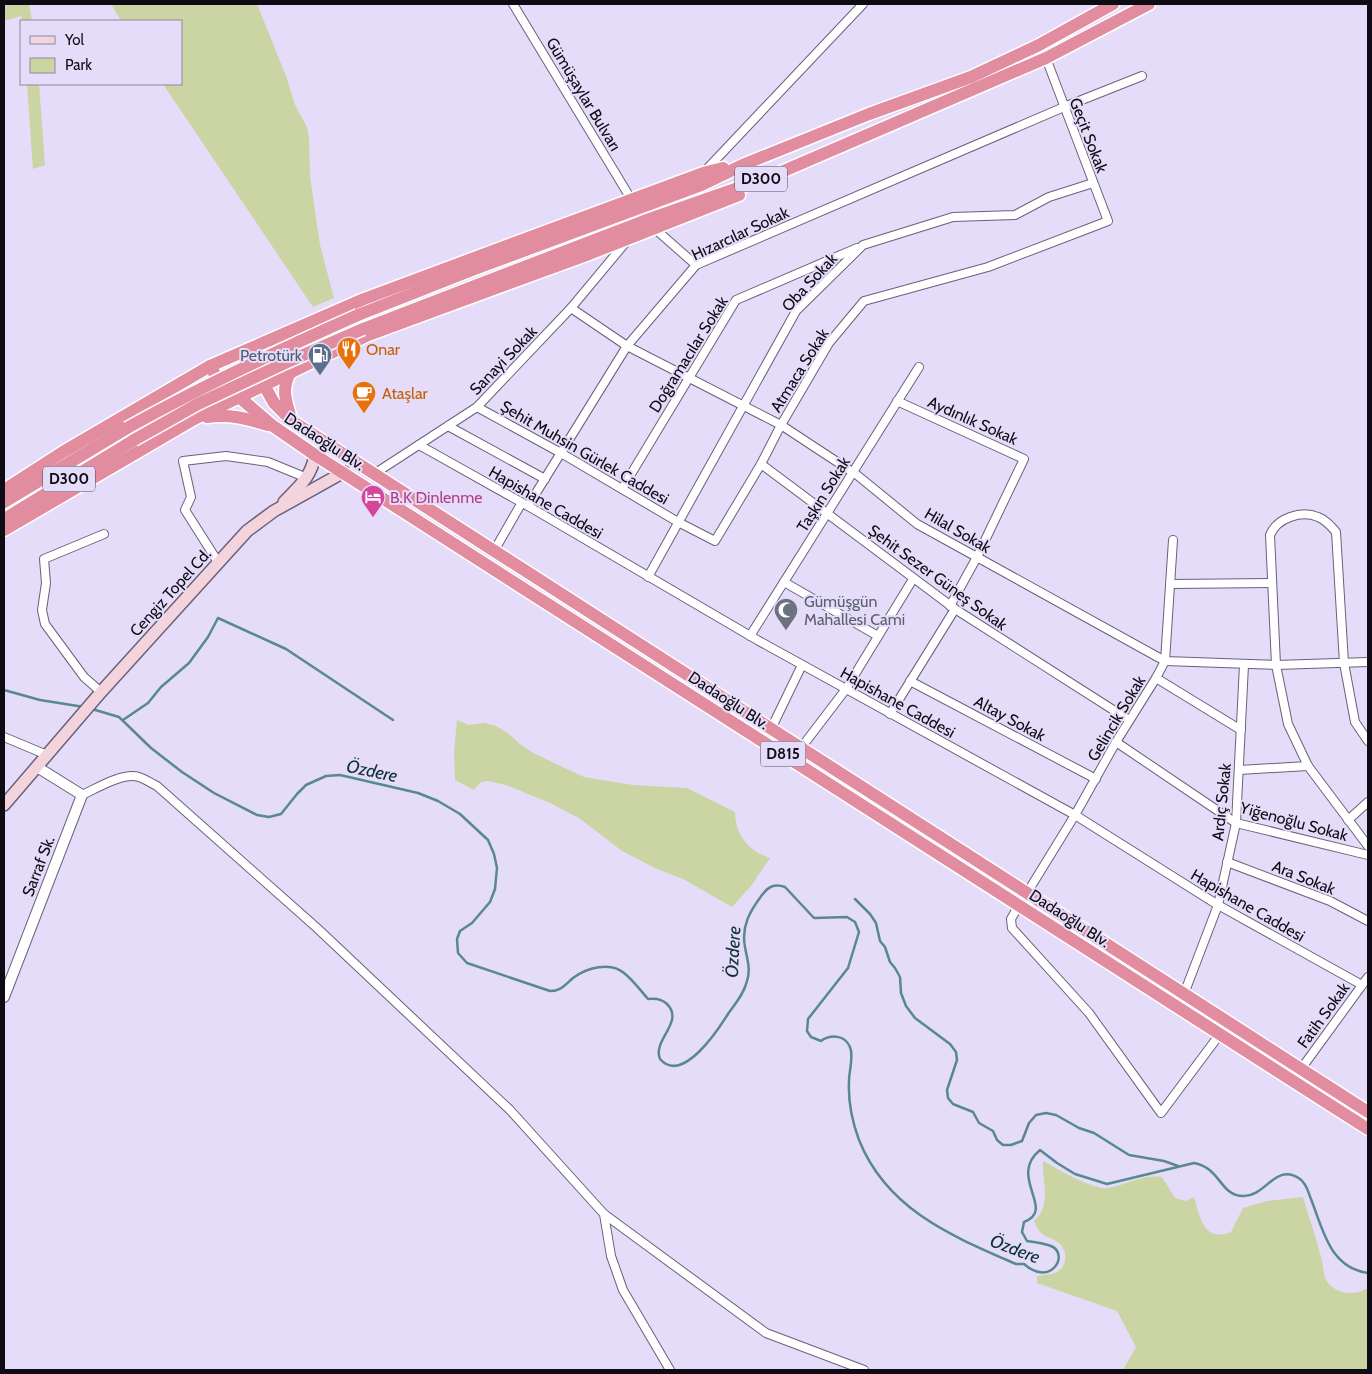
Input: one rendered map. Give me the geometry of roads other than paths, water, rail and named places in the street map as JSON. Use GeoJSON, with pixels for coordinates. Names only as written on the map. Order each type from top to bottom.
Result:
{"type":"FeatureCollection","features":[{"type":"Feature","properties":{"kind":"highway","name":"D300"},"geometry":{"type":"LineString","coordinates":[[4,502],[191,392],[278,350],[358,315],[472,270],[701,185],[745,164],[870,114],[971,77],[1039,44],[1113,4]]}},
{"type":"Feature","properties":{"kind":"highway","name":"D300"},"geometry":{"type":"LineString","coordinates":[[4,520],[134,440],[198,404],[285,362],[363,329],[644,221],[772,176],[1046,58],[1149,4]]}},
{"type":"Feature","properties":{"kind":"highway"},"geometry":{"type":"LineString","coordinates":[[4,490],[64,452],[210,366],[364,299],[703,173],[745,164]]}},
{"type":"Feature","properties":{"kind":"highway"},"geometry":{"type":"LineString","coordinates":[[4,530],[194,419],[368,336],[728,200],[755,187],[772,176]]}},
{"type":"Feature","properties":{"kind":"highway","name":"Dadaoğlu Blv."},"geometry":{"type":"LineString","coordinates":[[250,349],[259,367],[264,385],[274,403],[292,421],[1368,1112]]}},
{"type":"Feature","properties":{"kind":"highway","name":"Dadaoğlu Blv."},"geometry":{"type":"LineString","coordinates":[[210,366],[221,384],[240,397],[273,426],[315,455],[1368,1129]]}},
{"type":"Feature","properties":{"kind":"highway"},"geometry":{"type":"LineString","coordinates":[[290,373],[285,384],[285,398],[292,421]]}},
{"type":"Feature","properties":{"kind":"highway"},"geometry":{"type":"LineString","coordinates":[[194,419],[221,415],[239,416],[273,426]]}},
{"type":"Feature","properties":{"kind":"main road"},"geometry":{"type":"LineString","coordinates":[[274,512],[307,478],[313,467],[315,455]]}},
{"type":"Feature","properties":{"kind":"main road"},"geometry":{"type":"LineString","coordinates":[[274,512],[344,472]]}},
{"type":"Feature","properties":{"kind":"main road","name":"Cengiz Topel Cd."},"geometry":{"type":"LineString","coordinates":[[47,755],[246,531],[274,512]]}},
{"type":"Feature","properties":{"kind":"main road"},"geometry":{"type":"LineString","coordinates":[[4,805],[47,755]]}},
{"type":"Feature","properties":{"kind":"street","name":"Gümüşaylar Bulvarı"},"geometry":{"type":"LineString","coordinates":[[513,4],[631,200]]}},
{"type":"Feature","properties":{"kind":"street"},"geometry":{"type":"LineString","coordinates":[[703,173],[863,4]]}},
{"type":"Feature","properties":{"kind":"street","name":"Geçit Sokak"},"geometry":{"type":"LineString","coordinates":[[1046,58],[1108,221]]}},
{"type":"Feature","properties":{"kind":"street","name":"Hızarcılar Sokak"},"geometry":{"type":"LineString","coordinates":[[494,551],[545,479],[627,346],[696,265],[1064,107],[1142,76]]}},
{"type":"Feature","properties":{"kind":"street","name":"Oba Sokak"},"geometry":{"type":"LineString","coordinates":[[648,577],[796,311],[863,245],[953,217],[1015,214],[1049,197],[1093,183]]}},
{"type":"Feature","properties":{"kind":"street","name":"Atmaca Sokak"},"geometry":{"type":"LineString","coordinates":[[678,522],[715,541],[829,343],[864,301],[988,267],[1108,221]]}},
{"type":"Feature","properties":{"kind":"street"},"geometry":{"type":"LineString","coordinates":[[654,228],[696,265]]}},
{"type":"Feature","properties":{"kind":"street","name":"Sanayi Sokak"},"geometry":{"type":"LineString","coordinates":[[374,474],[477,407],[571,308],[629,238]]}},
{"type":"Feature","properties":{"kind":"street","name":"Doğramacılar Sokak"},"geometry":{"type":"LineString","coordinates":[[622,489],[736,300],[863,245]]}},
{"type":"Feature","properties":{"kind":"street","name":"Hilal Sokak"},"geometry":{"type":"LineString","coordinates":[[571,308],[627,346],[781,425],[853,472],[917,524],[1165,661],[1244,665],[1368,662]]}},
{"type":"Feature","properties":{"kind":"street","name":"Taşkın Sokak"},"geometry":{"type":"LineString","coordinates":[[750,636],[919,367]]}},
{"type":"Feature","properties":{"kind":"street","name":"Aydınlık Sokak"},"geometry":{"type":"LineString","coordinates":[[890,714],[953,608],[1024,458],[898,401]]}},
{"type":"Feature","properties":{"kind":"street","name":"Şehit Muhsin Gürlek Caddesi"},"geometry":{"type":"LineString","coordinates":[[477,407],[561,453],[678,522]]}},
{"type":"Feature","properties":{"kind":"street"},"geometry":{"type":"LineString","coordinates":[[448,426],[545,479]]}},
{"type":"Feature","properties":{"kind":"street","name":"Hapishane Caddesi"},"geometry":{"type":"LineString","coordinates":[[419,445],[750,636],[1075,815],[1218,905],[1362,986]]}},
{"type":"Feature","properties":{"kind":"street"},"geometry":{"type":"LineString","coordinates":[[218,562],[185,510],[191,497],[183,462],[226,456],[268,462],[307,478]]}},
{"type":"Feature","properties":{"kind":"street","name":"Şehit Sezer Güneş Sokak"},"geometry":{"type":"LineString","coordinates":[[761,464],[953,608],[1129,720]]}},
{"type":"Feature","properties":{"kind":"street"},"geometry":{"type":"LineString","coordinates":[[1368,741],[1355,722],[1344,663],[1336,532],[1317,516],[1309,514],[1297,515],[1277,524],[1270,535],[1276,665],[1288,724],[1308,766],[1368,846]]}},
{"type":"Feature","properties":{"kind":"street"},"geometry":{"type":"LineString","coordinates":[[98,696],[45,624],[42,610],[46,582],[44,559],[104,534]]}},
{"type":"Feature","properties":{"kind":"street","name":"Gelincik Sokak"},"geometry":{"type":"LineString","coordinates":[[1027,893],[1165,661],[1173,540]]}},
{"type":"Feature","properties":{"kind":"street"},"geometry":{"type":"LineString","coordinates":[[801,748],[846,690],[913,579]]}},
{"type":"Feature","properties":{"kind":"street"},"geometry":{"type":"LineString","coordinates":[[784,582],[878,636]]}},
{"type":"Feature","properties":{"kind":"street"},"geometry":{"type":"LineString","coordinates":[[1170,584],[1272,583]]}},
{"type":"Feature","properties":{"kind":"street"},"geometry":{"type":"LineString","coordinates":[[771,729],[802,665]]}},
{"type":"Feature","properties":{"kind":"street","name":"Ardıç Sokak"},"geometry":{"type":"LineString","coordinates":[[1184,994],[1218,905],[1236,823],[1244,665]]}},
{"type":"Feature","properties":{"kind":"street"},"geometry":{"type":"LineString","coordinates":[[1156,678],[1241,730]]}},
{"type":"Feature","properties":{"kind":"street","name":"Altay Sokak"},"geometry":{"type":"LineString","coordinates":[[910,681],[1096,779]]}},
{"type":"Feature","properties":{"kind":"street"},"geometry":{"type":"LineString","coordinates":[[4,738],[47,755]]}},
{"type":"Feature","properties":{"kind":"street","name":"Yiğenoğlu Sokak"},"geometry":{"type":"LineString","coordinates":[[1116,742],[1236,823],[1368,855]]}},
{"type":"Feature","properties":{"kind":"street"},"geometry":{"type":"LineString","coordinates":[[1239,770],[1308,766]]}},
{"type":"Feature","properties":{"kind":"street"},"geometry":{"type":"LineString","coordinates":[[37,767],[82,795],[119,778],[129,776],[138,776],[157,786],[317,928],[510,1110],[604,1214],[766,1333],[864,1370]]}},
{"type":"Feature","properties":{"kind":"street","name":"Sarraf Sk."},"geometry":{"type":"LineString","coordinates":[[4,997],[82,795]]}},
{"type":"Feature","properties":{"kind":"street"},"geometry":{"type":"LineString","coordinates":[[1348,820],[1368,802]]}},
{"type":"Feature","properties":{"kind":"street","name":"Ara Sokak"},"geometry":{"type":"LineString","coordinates":[[1227,862],[1330,901],[1368,921]]}},
{"type":"Feature","properties":{"kind":"street"},"geometry":{"type":"LineString","coordinates":[[1019,905],[1011,919],[1012,928],[1089,1013],[1161,1113],[1220,1034]]}},
{"type":"Feature","properties":{"kind":"street","name":"Fatih Sokak"},"geometry":{"type":"LineString","coordinates":[[1301,1069],[1368,977]]}},
{"type":"Feature","properties":{"kind":"street"},"geometry":{"type":"LineString","coordinates":[[604,1214],[611,1256],[623,1290],[670,1370]]}},
{"type":"Feature","properties":{"kind":"waterway"},"geometry":{"type":"LineString","coordinates":[[123,720],[148,703],[161,687],[189,663],[208,637],[218,618],[286,649],[393,720]]}},
{"type":"Feature","properties":{"kind":"waterway","name":"Özdere"},"geometry":{"type":"LineString","coordinates":[[4,690],[40,700],[84,707]]}},
{"type":"Feature","properties":{"kind":"waterway","name":"Özdere"},"geometry":{"type":"LineString","coordinates":[[92,709],[119,717],[151,748],[182,772],[214,793],[257,815],[269,817],[281,814],[306,785],[326,776],[340,775],[418,793],[438,801],[460,814],[488,840],[497,868],[495,889],[490,902],[472,923],[460,931],[457,939],[458,953],[467,963],[550,991],[560,989],[578,974],[591,969],[598,967],[619,969],[631,979],[648,999],[663,1001],[672,1011],[671,1024],[660,1045],[659,1052],[660,1059],[669,1065],[679,1065],[689,1060],[698,1052],[708,1042],[742,995],[749,972],[744,939],[745,926],[754,907],[767,890],[772,886],[785,887],[814,918],[847,917],[855,922],[859,932],[848,968],[808,1019],[807,1031],[811,1037],[821,1041],[829,1037],[837,1037],[848,1043],[852,1055],[849,1096],[854,1126],[871,1164],[886,1185],[904,1203],[924,1218],[968,1243],[992,1254],[1042,1272],[1049,1271],[1058,1262],[1059,1256],[1056,1250],[1048,1245],[1027,1241],[1022,1232],[1024,1222],[1033,1217],[1036,1209],[1028,1171],[1031,1160],[1040,1150],[1075,1174],[1107,1184],[1194,1163],[1210,1170],[1229,1192],[1243,1196],[1251,1195],[1277,1177],[1291,1175],[1300,1179],[1306,1186],[1324,1235],[1336,1256],[1355,1270],[1368,1273]]}},
{"type":"Feature","properties":{"kind":"waterway"},"geometry":{"type":"LineString","coordinates":[[855,899],[876,923],[880,941],[900,977],[901,993],[906,1006],[915,1018],[950,1044],[956,1052],[957,1060],[947,1090],[948,1098],[953,1104],[973,1112],[979,1123],[993,1131],[997,1140],[1003,1145],[1011,1145],[1022,1141],[1029,1123],[1036,1115],[1046,1113],[1056,1115],[1079,1128],[1094,1133],[1129,1155],[1164,1161],[1178,1166]]}},
{"type":"Feature","properties":{"kind":"place","name":"Onar"},"geometry":{"type":"Point","coordinates":[349,370]}},
{"type":"Feature","properties":{"kind":"place","name":"Petrotürk"},"geometry":{"type":"Point","coordinates":[320,376]}},
{"type":"Feature","properties":{"kind":"place","name":"Ataşlar"},"geometry":{"type":"Point","coordinates":[364,414]}},
{"type":"Feature","properties":{"kind":"place","name":"B.K Dinlenme"},"geometry":{"type":"Point","coordinates":[373,518]}},
{"type":"Feature","properties":{"kind":"place","name":"Gümüşgün Mahallesi Cami"},"geometry":{"type":"Point","coordinates":[786,631]}}]}
